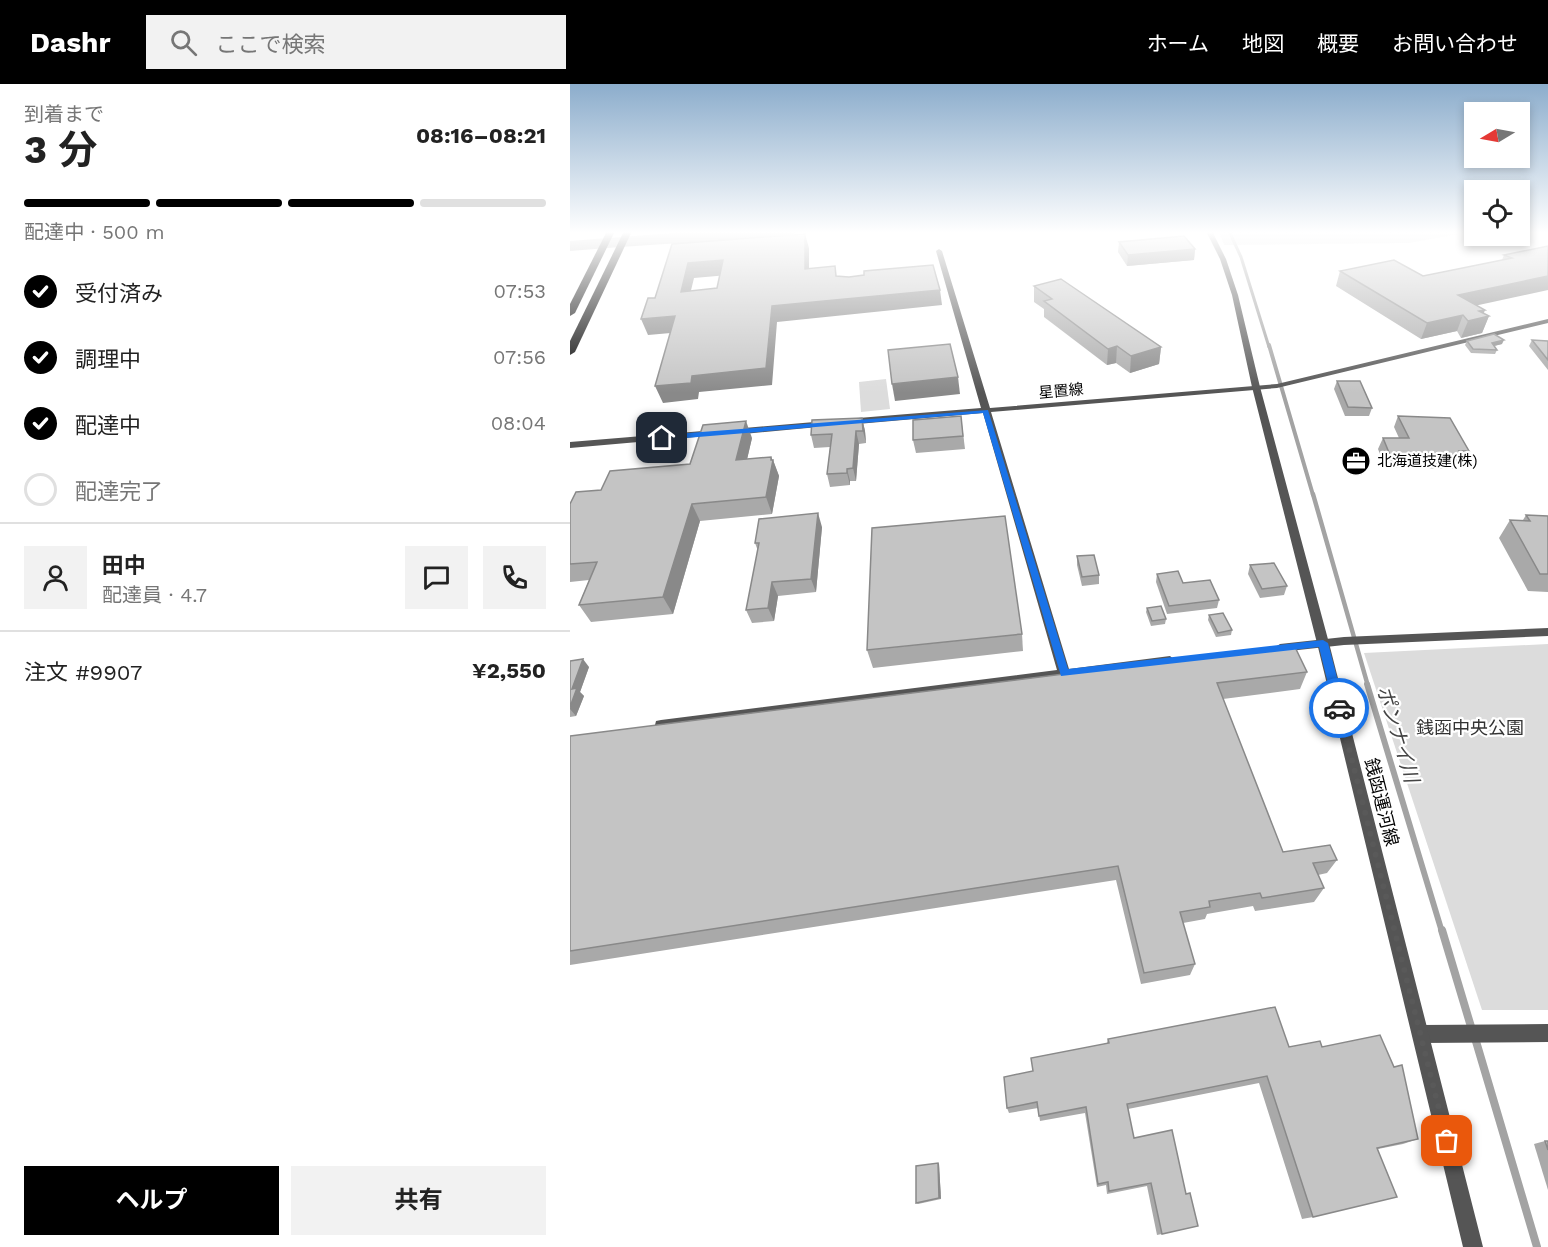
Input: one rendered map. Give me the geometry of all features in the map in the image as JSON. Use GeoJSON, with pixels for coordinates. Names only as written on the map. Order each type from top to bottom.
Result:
{"type":"FeatureCollection","features":[{"type":"Feature","properties":{"kind":"highway"},"geometry":{"type":"LineString","coordinates":[[570,313],[584,285]]}},
{"type":"Feature","properties":{"kind":"highway"},"geometry":{"type":"LineString","coordinates":[[570,352],[601,285]]}},
{"type":"Feature","properties":{"kind":"street"},"geometry":{"type":"LineString","coordinates":[[949,285],[1064,673]]}},
{"type":"Feature","properties":{"kind":"street","name":"銭函運河線"},"geometry":{"type":"LineString","coordinates":[[1232,285],[1473,1247]]}},
{"type":"Feature","properties":{"kind":"street","name":"星置線"},"geometry":{"type":"LineString","coordinates":[[570,445],[1277,386],[1548,321]]}},
{"type":"Feature","properties":{"kind":"street"},"geometry":{"type":"LineString","coordinates":[[1264,650],[1323,643],[1548,632]]}},
{"type":"Feature","properties":{"kind":"street"},"geometry":{"type":"LineString","coordinates":[[652,726],[1182,660]]}},
{"type":"Feature","properties":{"kind":"street"},"geometry":{"type":"LineString","coordinates":[[1421,1034],[1548,1033]]}},
{"type":"Feature","properties":{"kind":"green space"},"geometry":{"type":"Polygon","coordinates":[[[886,379],[890,409],[861,412],[859,382],[886,379]]]}},
{"type":"Feature","properties":{"kind":"green space","name":"銭函中央公園"},"geometry":{"type":"Polygon","coordinates":[[[1548,644],[1548,1010],[1482,1010],[1364,653],[1548,644]]]}},
{"type":"Feature","properties":{"kind":"building"},"geometry":{"type":"Polygon","coordinates":[[[659,285],[683,285],[681,292],[717,288],[718,285],[939,285],[940,290],[772,306],[766,368],[692,376],[691,383],[655,386],[675,316],[641,319],[648,298],[655,298],[659,285]]]}},
{"type":"Feature","properties":{"kind":"building"},"geometry":{"type":"Polygon","coordinates":[[[1070,285],[1161,347],[1131,356],[1117,346],[1108,349],[1044,301],[1052,299],[1034,286],[1070,285]]]}},
{"type":"Feature","properties":{"kind":"building"},"geometry":{"type":"Polygon","coordinates":[[[1364,285],[1504,285],[1458,295],[1485,310],[1479,311],[1489,316],[1468,321],[1463,315],[1427,323],[1364,285]]]}},
{"type":"Feature","properties":{"kind":"building"},"geometry":{"type":"Polygon","coordinates":[[[1494,334],[1504,340],[1492,343],[1497,350],[1473,349],[1467,341],[1494,334]]]}},
{"type":"Feature","properties":{"kind":"building"},"geometry":{"type":"Polygon","coordinates":[[[1532,340],[1548,341],[1548,360],[1532,340]]]}},
{"type":"Feature","properties":{"kind":"building"},"geometry":{"type":"Polygon","coordinates":[[[950,344],[958,377],[892,384],[888,350],[950,344]]]}},
{"type":"Feature","properties":{"kind":"building"},"geometry":{"type":"Polygon","coordinates":[[[1337,381],[1360,381],[1372,408],[1348,407],[1337,381]]]}},
{"type":"Feature","properties":{"kind":"building"},"geometry":{"type":"Polygon","coordinates":[[[961,416],[963,436],[913,440],[913,420],[961,416]]]}},
{"type":"Feature","properties":{"kind":"building"},"geometry":{"type":"Polygon","coordinates":[[[1398,416],[1450,418],[1469,451],[1459,451],[1462,457],[1390,455],[1383,438],[1409,438],[1398,416]]]}},
{"type":"Feature","properties":{"kind":"building"},"geometry":{"type":"Polygon","coordinates":[[[862,418],[863,431],[856,431],[853,468],[847,469],[847,473],[827,474],[832,434],[811,435],[812,420],[862,418]]]}},
{"type":"Feature","properties":{"kind":"building"},"geometry":{"type":"Polygon","coordinates":[[[746,421],[736,460],[771,457],[773,460],[766,497],[692,504],[663,597],[579,605],[597,562],[570,564],[570,504],[576,492],[601,490],[610,471],[690,464],[703,425],[746,421]]]}},
{"type":"Feature","properties":{"kind":"building"},"geometry":{"type":"Polygon","coordinates":[[[818,513],[811,579],[772,582],[768,608],[746,610],[759,543],[755,543],[759,519],[818,513]]]}},
{"type":"Feature","properties":{"kind":"building"},"geometry":{"type":"Polygon","coordinates":[[[1526,515],[1548,516],[1548,574],[1540,574],[1510,520],[1530,521],[1526,515]]]}},
{"type":"Feature","properties":{"kind":"building"},"geometry":{"type":"Polygon","coordinates":[[[1005,516],[1022,634],[867,650],[872,528],[1005,516]]]}},
{"type":"Feature","properties":{"kind":"building"},"geometry":{"type":"Polygon","coordinates":[[[1094,555],[1099,575],[1082,577],[1077,556],[1094,555]]]}},
{"type":"Feature","properties":{"kind":"building"},"geometry":{"type":"Polygon","coordinates":[[[1274,563],[1287,586],[1262,589],[1250,565],[1274,563]]]}},
{"type":"Feature","properties":{"kind":"building"},"geometry":{"type":"Polygon","coordinates":[[[1178,571],[1183,583],[1210,580],[1219,600],[1169,606],[1157,574],[1178,571]]]}},
{"type":"Feature","properties":{"kind":"building"},"geometry":{"type":"Polygon","coordinates":[[[1161,606],[1166,619],[1152,621],[1147,608],[1161,606]]]}},
{"type":"Feature","properties":{"kind":"building"},"geometry":{"type":"Polygon","coordinates":[[[1223,613],[1232,630],[1218,633],[1209,615],[1223,613]]]}},
{"type":"Feature","properties":{"kind":"building"},"geometry":{"type":"Polygon","coordinates":[[[1294,645],[1307,672],[1217,683],[1283,852],[1330,845],[1337,860],[1313,863],[1324,888],[1262,898],[1260,893],[1209,901],[1210,907],[1180,912],[1195,964],[1144,973],[1118,866],[570,951],[570,736],[1294,645]]]}},
{"type":"Feature","properties":{"kind":"building"},"geometry":{"type":"Polygon","coordinates":[[[583,659],[572,689],[577,688],[570,707],[570,661],[583,659]]]}},
{"type":"Feature","properties":{"kind":"building"},"geometry":{"type":"Polygon","coordinates":[[[1275,1007],[1289,1047],[1320,1041],[1322,1047],[1380,1035],[1394,1067],[1402,1065],[1418,1139],[1377,1148],[1397,1197],[1313,1217],[1267,1076],[1127,1104],[1134,1138],[1172,1130],[1186,1194],[1190,1193],[1198,1226],[1162,1234],[1151,1183],[1109,1191],[1108,1182],[1098,1184],[1086,1107],[1039,1116],[1037,1102],[1007,1108],[1004,1077],[1033,1071],[1031,1058],[1109,1043],[1108,1039],[1275,1007]]]}},
{"type":"Feature","properties":{"kind":"building"},"geometry":{"type":"Polygon","coordinates":[[[938,1163],[939,1198],[916,1203],[916,1166],[938,1163]]]}},
{"type":"Feature","properties":{"kind":"waterway","name":"ポンナイ川"},"geometry":{"type":"LineString","coordinates":[[1250,285],[1269,347]]}},
{"type":"Feature","properties":{"kind":"waterway","name":"ポンナイ川"},"geometry":{"type":"LineString","coordinates":[[1269,345],[1313,495]]}},
{"type":"Feature","properties":{"kind":"waterway","name":"ポンナイ川"},"geometry":{"type":"LineString","coordinates":[[1313,494],[1368,686]]}},
{"type":"Feature","properties":{"kind":"waterway","name":"ポンナイ川"},"geometry":{"type":"LineString","coordinates":[[1367,684],[1442,932]]}},
{"type":"Feature","properties":{"kind":"waterway","name":"ポンナイ川"},"geometry":{"type":"LineString","coordinates":[[1442,930],[1472,1030]]}},
{"type":"Feature","properties":{"kind":"waterway","name":"ポンナイ川"},"geometry":{"type":"LineString","coordinates":[[1475,1038],[1537,1247]]}},
{"type":"Feature","properties":{"kind":"way so far"},"geometry":{"type":"LineString","coordinates":[[1339,708],[1447,1141]]}},
{"type":"Feature","properties":{"kind":"place","name":"北海道技建(株)"},"geometry":{"type":"Point","coordinates":[1356,461]}},
{"type":"Feature","properties":{"kind":"route"},"geometry":{"type":"LineString","coordinates":[[662,438],[986,411],[1064,673],[1323,643],[1339,708]]}}]}
